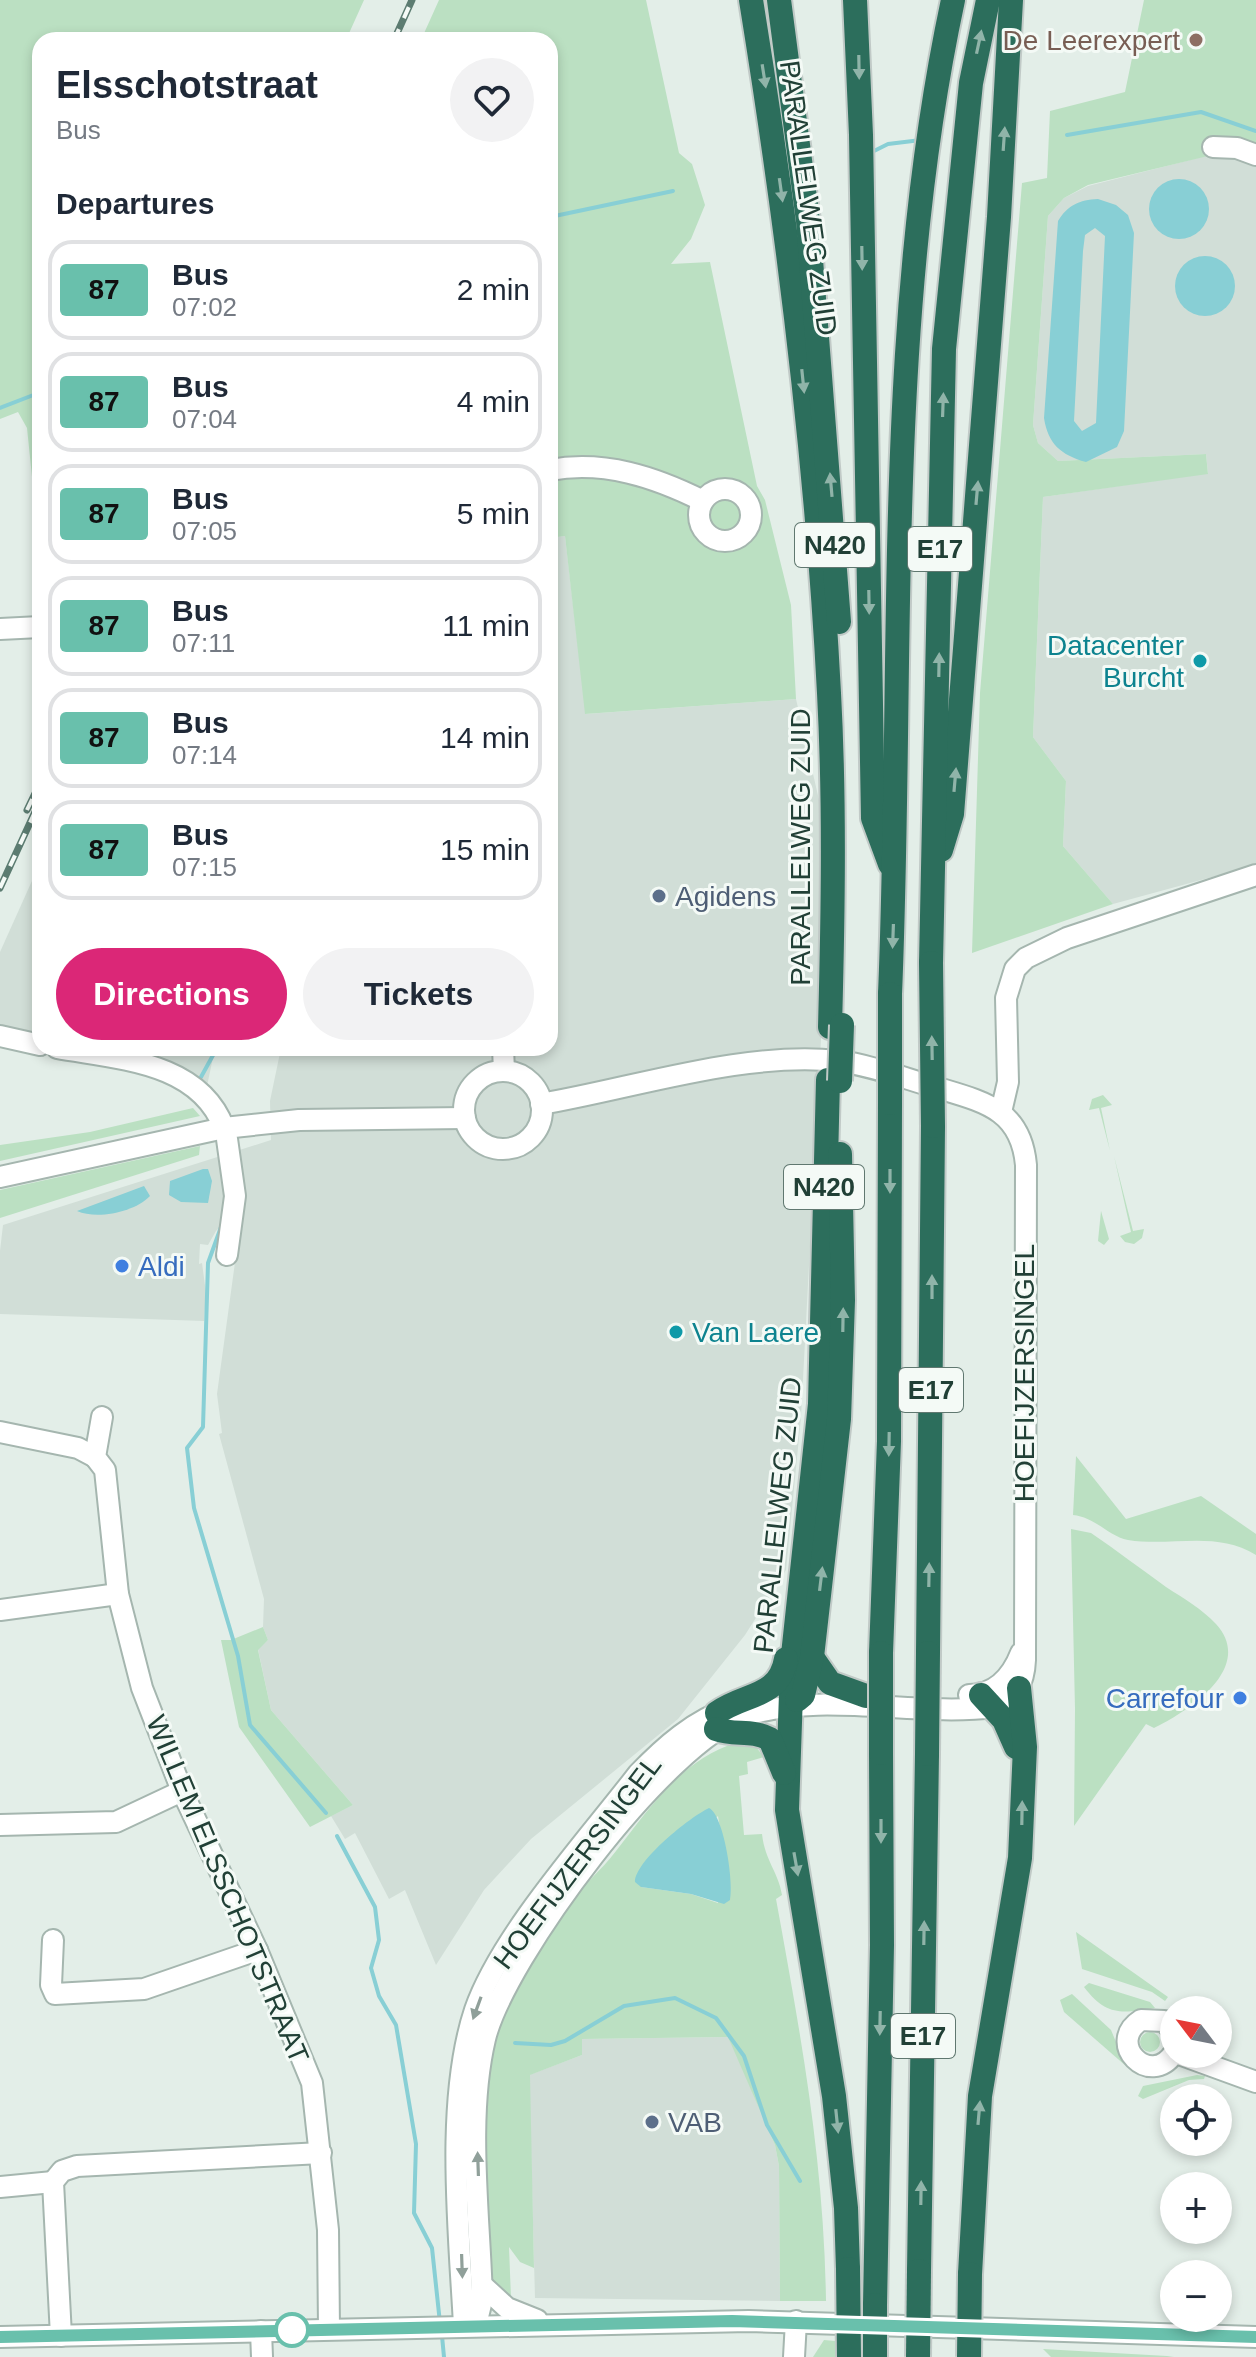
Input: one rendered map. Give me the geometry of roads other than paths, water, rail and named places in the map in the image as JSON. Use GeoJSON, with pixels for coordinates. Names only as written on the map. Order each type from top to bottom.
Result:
{"type":"FeatureCollection","features":[{"type":"Feature","properties":{"kind":"highway","name":"PARALLELWEG ZUID"},"geometry":{"type":"LineString","coordinates":[[751,0],[787,149]]}},
{"type":"Feature","properties":{"kind":"highway","name":"PARALLELWEG ZUID"},"geometry":{"type":"LineString","coordinates":[[779,0],[787,149],[833,518],[844,705],[836,1026],[820,1404],[797,1626],[794,1700]]}},
{"type":"Feature","properties":{"kind":"highway"},"geometry":{"type":"LineString","coordinates":[[855,0],[861,135],[873,818],[895,878]]}},
{"type":"Feature","properties":{"kind":"highway","name":"E17"},"geometry":{"type":"LineString","coordinates":[[875,2357],[882,1945],[881,1653],[889,1441],[890,994],[904,418],[910,301],[920,212],[936,80],[953,0]]}},
{"type":"Feature","properties":{"kind":"highway","name":"E17"},"geometry":{"type":"LineString","coordinates":[[918,2357],[933,1126],[931,883],[938,700],[944,349],[955,215],[971,83],[988,0]]}},
{"type":"Feature","properties":{"kind":"highway"},"geometry":{"type":"LineString","coordinates":[[931,883],[952,814],[999,217],[1011,0]]}},
{"type":"Feature","properties":{"kind":"highway","name":"PARALLELWEG ZUID"},"geometry":{"type":"LineString","coordinates":[[794,1700],[812,1657],[835,1470],[842,1367],[834,1080]]}},
{"type":"Feature","properties":{"kind":"highway"},"geometry":{"type":"LineString","coordinates":[[788,1787],[770,1739],[757,1732],[730,1734],[717,1721],[726,1706],[758,1696],[776,1683],[797,1626]]}},
{"type":"Feature","properties":{"kind":"highway"},"geometry":{"type":"LineString","coordinates":[[812,1657],[830,1683],[866,1696]]}},
{"type":"Feature","properties":{"kind":"highway"},"geometry":{"type":"LineString","coordinates":[[969,2357],[970,2274],[980,2096],[1020,1858],[1025,1747],[1019,1688]]}},
{"type":"Feature","properties":{"kind":"highway"},"geometry":{"type":"LineString","coordinates":[[794,1700],[788,1787],[795,1864],[823,2013],[846,2208],[849,2357]]}},
{"type":"Feature","properties":{"kind":"highway"},"geometry":{"type":"LineString","coordinates":[[988,1701],[1013,1734],[1022,1768]]}},
{"type":"Feature","properties":{"kind":"street"},"geometry":{"type":"LineString","coordinates":[[1213,147],[1237,148],[1256,155]]}},
{"type":"Feature","properties":{"kind":"street"},"geometry":{"type":"LineString","coordinates":[[558,469],[593,467],[650,476],[703,501]]}},
{"type":"Feature","properties":{"kind":"street"},"geometry":{"type":"LineString","coordinates":[[0,629],[32,627]]}},
{"type":"Feature","properties":{"kind":"street"},"geometry":{"type":"LineString","coordinates":[[541,1104],[758,1063],[815,1060],[856,1064],[982,1103],[1001,1112],[1007,1064],[1006,998],[1015,969],[1026,958],[1067,938],[1256,875]]}},
{"type":"Feature","properties":{"kind":"street"},"geometry":{"type":"LineString","coordinates":[[0,1036],[32,1043]]}},
{"type":"Feature","properties":{"kind":"street"},"geometry":{"type":"LineString","coordinates":[[103,1056],[143,1063],[200,1089],[217,1110],[226,1134],[235,1196],[227,1255]]}},
{"type":"Feature","properties":{"kind":"street"},"geometry":{"type":"LineString","coordinates":[[503,1056],[504,1071]]}},
{"type":"Feature","properties":{"kind":"street"},"geometry":{"type":"LineString","coordinates":[[982,1103],[1007,1064]]}},
{"type":"Feature","properties":{"kind":"street"},"geometry":{"type":"LineString","coordinates":[[504,1071],[516,1073],[530,1082],[541,1104],[541,1118],[534,1134],[523,1143],[505,1149],[483,1143],[474,1136],[465,1118],[466,1098],[475,1083],[490,1074],[504,1071]]}},
{"type":"Feature","properties":{"kind":"street","name":"HOEFIJZERSINGEL"},"geometry":{"type":"LineString","coordinates":[[1001,1112],[1021,1137],[1026,1165],[1025,1641],[1024,1677],[1019,1688]]}},
{"type":"Feature","properties":{"kind":"street"},"geometry":{"type":"LineString","coordinates":[[0,1177],[299,1120],[465,1118]]}},
{"type":"Feature","properties":{"kind":"street","name":"WILLEM ELSSCHOTSTRAAT"},"geometry":{"type":"LineString","coordinates":[[102,1417],[95,1457],[105,1470],[118,1594],[142,1688],[182,1791],[257,1950],[312,2083],[328,2230],[329,2329]]}},
{"type":"Feature","properties":{"kind":"street"},"geometry":{"type":"LineString","coordinates":[[0,1432],[78,1448],[95,1457]]}},
{"type":"Feature","properties":{"kind":"street"},"geometry":{"type":"LineString","coordinates":[[0,1610],[118,1594]]}},
{"type":"Feature","properties":{"kind":"street","name":"HOEFIJZERSINGEL"},"geometry":{"type":"LineString","coordinates":[[988,1701],[1008,1677],[1025,1641]]}},
{"type":"Feature","properties":{"kind":"street"},"geometry":{"type":"LineString","coordinates":[[988,1701],[1013,1697],[1019,1688]]}},
{"type":"Feature","properties":{"kind":"street","name":"HOEFIJZERSINGEL"},"geometry":{"type":"LineString","coordinates":[[470,2325],[459,2124],[466,2041],[476,2007],[492,1972],[512,1941],[638,1774],[662,1749],[717,1721],[794,1700],[866,1696],[988,1701]]}},
{"type":"Feature","properties":{"kind":"street","name":"HOEFIJZERSINGEL"},"geometry":{"type":"LineString","coordinates":[[794,1700],[988,1701]]}},
{"type":"Feature","properties":{"kind":"street","name":"HOEFIJZERSINGEL"},"geometry":{"type":"LineString","coordinates":[[470,2325],[482,2285],[479,2071],[493,2012],[527,1950],[629,1812],[717,1721]]}},
{"type":"Feature","properties":{"kind":"street"},"geometry":{"type":"LineString","coordinates":[[0,1825],[116,1822],[182,1791]]}},
{"type":"Feature","properties":{"kind":"street"},"geometry":{"type":"LineString","coordinates":[[53,1940],[51,1985],[55,1994],[144,1989],[257,1950]]}},
{"type":"Feature","properties":{"kind":"street"},"geometry":{"type":"LineString","coordinates":[[1160,2021],[1141,2020],[1130,2030],[1127,2045],[1134,2060],[1148,2067],[1160,2065]]}},
{"type":"Feature","properties":{"kind":"street"},"geometry":{"type":"LineString","coordinates":[[1218,2068],[1256,2082]]}},
{"type":"Feature","properties":{"kind":"street"},"geometry":{"type":"LineString","coordinates":[[61,2336],[53,2182],[62,2171],[77,2166],[321,2153]]}},
{"type":"Feature","properties":{"kind":"street"},"geometry":{"type":"LineString","coordinates":[[0,2187],[53,2182]]}},
{"type":"Feature","properties":{"kind":"street"},"geometry":{"type":"LineString","coordinates":[[482,2285],[507,2308],[548,2323]]}},
{"type":"Feature","properties":{"kind":"street"},"geometry":{"type":"LineString","coordinates":[[0,2337],[548,2323],[796,2321],[1256,2337]]}},
{"type":"Feature","properties":{"kind":"street"},"geometry":{"type":"LineString","coordinates":[[794,2357],[796,2321]]}},
{"type":"Feature","properties":{"kind":"street"},"geometry":{"type":"LineString","coordinates":[[261,2331],[262,2357]]}},
{"type":"Feature","properties":{"kind":"water"},"geometry":{"type":"Polygon","coordinates":[[[1179,179],[1191,181],[1200,188],[1207,197],[1207,221],[1200,230],[1191,237],[1179,239],[1167,237],[1158,230],[1151,221],[1149,209],[1151,197],[1158,188],[1167,181],[1179,179]]]}},
{"type":"Feature","properties":{"kind":"water"},"geometry":{"type":"Polygon","coordinates":[[[1098,199],[1116,205],[1128,215],[1134,233],[1124,431],[1117,447],[1086,462],[1069,456],[1052,442],[1044,418],[1058,221],[1070,207],[1098,199]],[[1095,228],[1085,235],[1083,251],[1074,421],[1082,431],[1096,423],[1105,236],[1095,228]]]}},
{"type":"Feature","properties":{"kind":"water"},"geometry":{"type":"Polygon","coordinates":[[[1205,256],[1217,258],[1226,265],[1233,274],[1233,298],[1226,307],[1217,314],[1205,316],[1193,314],[1184,307],[1177,298],[1175,286],[1177,274],[1184,265],[1193,258],[1205,256]]]}},
{"type":"Feature","properties":{"kind":"water"},"geometry":{"type":"Polygon","coordinates":[[[208,1169],[212,1181],[208,1203],[181,1202],[169,1195],[170,1181],[208,1169]]]}},
{"type":"Feature","properties":{"kind":"water"},"geometry":{"type":"Polygon","coordinates":[[[144,1186],[150,1196],[126,1210],[95,1215],[77,1211],[144,1186]]]}},
{"type":"Feature","properties":{"kind":"water"},"geometry":{"type":"Polygon","coordinates":[[[709,1808],[719,1823],[727,1850],[730,1900],[724,1904],[691,1894],[641,1887],[635,1882],[637,1873],[653,1852],[689,1820],[709,1808]]]}},
{"type":"Feature","properties":{"kind":"waterway"},"geometry":{"type":"LineString","coordinates":[[1067,135],[1201,112],[1256,131]]}},
{"type":"Feature","properties":{"kind":"waterway"},"geometry":{"type":"LineString","coordinates":[[872,152],[888,144],[921,140]]}},
{"type":"Feature","properties":{"kind":"waterway"},"geometry":{"type":"LineString","coordinates":[[558,215],[673,191]]}},
{"type":"Feature","properties":{"kind":"waterway"},"geometry":{"type":"LineString","coordinates":[[0,408],[32,396]]}},
{"type":"Feature","properties":{"kind":"waterway"},"geometry":{"type":"LineString","coordinates":[[201,1077],[213,1056]]}},
{"type":"Feature","properties":{"kind":"waterway"},"geometry":{"type":"LineString","coordinates":[[221,1227],[208,1263],[203,1427],[187,1448],[194,1508],[238,1656],[250,1725],[326,1813]]}},
{"type":"Feature","properties":{"kind":"waterway"},"geometry":{"type":"LineString","coordinates":[[337,1836],[375,1907],[379,1940],[371,1968],[379,1996],[396,2025],[416,2144],[414,2213],[432,2248],[440,2323]]}},
{"type":"Feature","properties":{"kind":"waterway"},"geometry":{"type":"LineString","coordinates":[[515,2043],[551,2045],[565,2041],[624,2006],[675,1998],[716,2018],[744,2056],[767,2125],[800,2181]]}},
{"type":"Feature","properties":{"kind":"waterway"},"geometry":{"type":"LineString","coordinates":[[442,2336],[444,2357]]}},
{"type":"Feature","properties":{"kind":"railway"},"geometry":{"type":"LineString","coordinates":[[398,32],[412,0]]}},
{"type":"Feature","properties":{"kind":"railway"},"geometry":{"type":"LineString","coordinates":[[27,810],[32,800]]}},
{"type":"Feature","properties":{"kind":"railway"},"geometry":{"type":"LineString","coordinates":[[0,888],[32,818]]}},
{"type":"Feature","properties":{"kind":"place","name":"De Leerexpert"},"geometry":{"type":"Point","coordinates":[1196,40]}},
{"type":"Feature","properties":{"kind":"place","name":"Datacenter Burcht"},"geometry":{"type":"Point","coordinates":[1200,661]}},
{"type":"Feature","properties":{"kind":"place","name":"Agidens"},"geometry":{"type":"Point","coordinates":[659,896]}},
{"type":"Feature","properties":{"kind":"place","name":"Aldi"},"geometry":{"type":"Point","coordinates":[122,1266]}},
{"type":"Feature","properties":{"kind":"place","name":"Van Laere"},"geometry":{"type":"Point","coordinates":[676,1332]}},
{"type":"Feature","properties":{"kind":"place","name":"Carrefour"},"geometry":{"type":"Point","coordinates":[1240,1698]}},
{"type":"Feature","properties":{"kind":"place","name":"VAB"},"geometry":{"type":"Point","coordinates":[652,2122]}}]}
